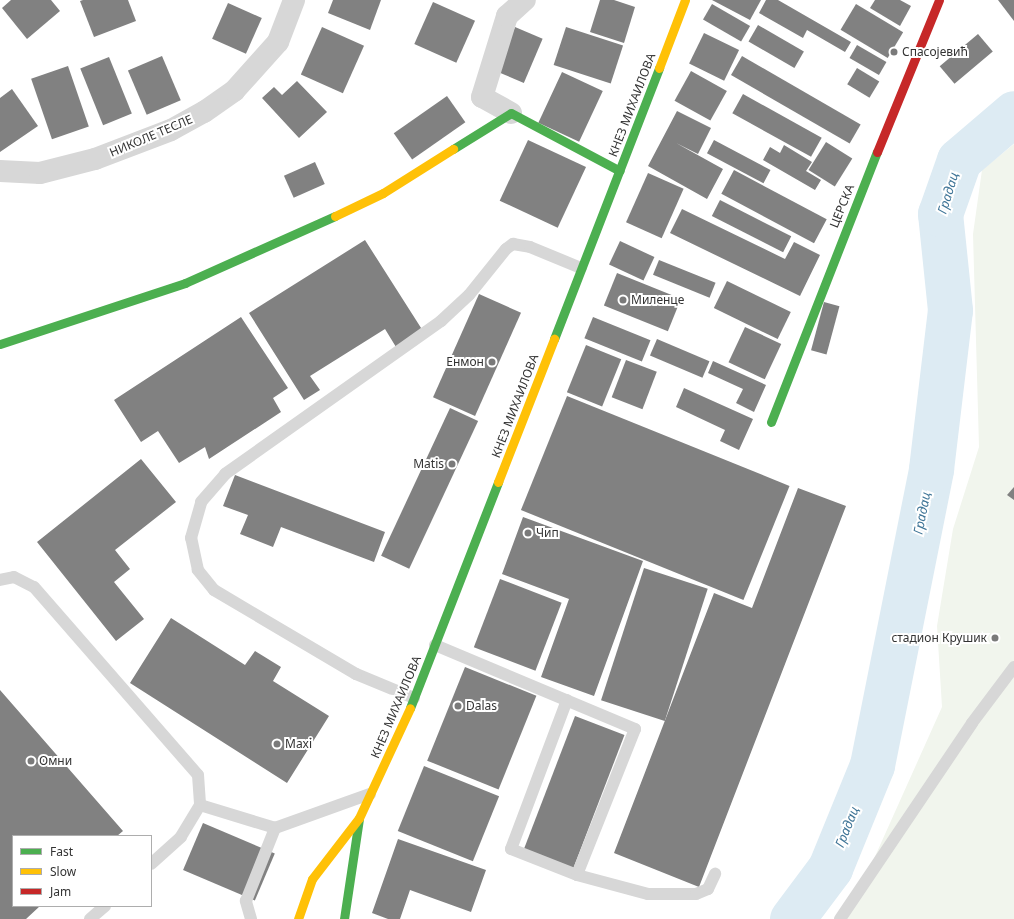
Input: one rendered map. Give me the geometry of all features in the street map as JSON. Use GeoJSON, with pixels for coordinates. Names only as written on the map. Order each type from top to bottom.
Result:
{"type":"FeatureCollection","features":[{"type":"Feature","properties":{"kind":"street","name":"НИКОЛЕ ТЕСЛЕ"},"geometry":{"type":"LineString","coordinates":[[0,171],[40,173],[95,159],[170,130],[204,112],[234,91],[278,42],[294,0]]}},
{"type":"Feature","properties":{"kind":"street"},"geometry":{"type":"LineString","coordinates":[[525,0],[507,16],[482,97],[620,171]]}},
{"type":"Feature","properties":{"kind":"street","name":"КНЕЗ МИХАИЛОВА"},"geometry":{"type":"LineString","coordinates":[[298,919],[312,879],[359,818],[414,698],[620,171],[685,0]]}},
{"type":"Feature","properties":{"kind":"street","name":"ЦЕРСКА"},"geometry":{"type":"LineString","coordinates":[[771,422],[835,253],[940,0]]}},
{"type":"Feature","properties":{"kind":"street"},"geometry":{"type":"LineString","coordinates":[[0,344],[185,283],[335,216],[383,193],[510,113]]}},
{"type":"Feature","properties":{"kind":"street","name":"КНЕЗ МИХАИЛОВА"},"geometry":{"type":"LineString","coordinates":[[344,919],[359,818]]}},
{"type":"Feature","properties":{"kind":"lane"},"geometry":{"type":"LineString","coordinates":[[414,698],[356,674],[214,590],[198,570],[191,538],[201,502],[225,474],[441,321],[469,295],[506,249],[513,244],[530,247],[582,268]]}},
{"type":"Feature","properties":{"kind":"lane"},"geometry":{"type":"LineString","coordinates":[[0,580],[14,577],[34,587],[198,775],[200,805],[181,836],[152,863]]}},
{"type":"Feature","properties":{"kind":"lane"},"geometry":{"type":"LineString","coordinates":[[435,645],[635,729],[577,875]]}},
{"type":"Feature","properties":{"kind":"lane"},"geometry":{"type":"LineString","coordinates":[[840,919],[972,723],[1014,667]]}},
{"type":"Feature","properties":{"kind":"lane"},"geometry":{"type":"LineString","coordinates":[[567,700],[511,849],[577,875],[648,894],[696,894],[708,889],[715,874]]}},
{"type":"Feature","properties":{"kind":"lane"},"geometry":{"type":"LineString","coordinates":[[200,805],[275,828],[371,794]]}},
{"type":"Feature","properties":{"kind":"lane"},"geometry":{"type":"LineString","coordinates":[[251,919],[246,901],[275,828]]}},
{"type":"Feature","properties":{"kind":"lane"},"geometry":{"type":"LineString","coordinates":[[90,919],[103,912]]}},
{"type":"Feature","properties":{"kind":"shaded area"},"geometry":{"type":"Polygon","coordinates":[[[1014,144],[1014,919],[840,919],[864,881],[942,707],[937,626],[953,529],[979,447],[973,234],[982,170],[1014,144]]]}},
{"type":"Feature","properties":{"kind":"building"},"geometry":{"type":"Polygon","coordinates":[[[11,0],[51,0],[60,11],[27,39],[2,8],[11,0]]]}},
{"type":"Feature","properties":{"kind":"building"},"geometry":{"type":"Polygon","coordinates":[[[128,0],[136,21],[94,37],[80,1],[128,0]]]}},
{"type":"Feature","properties":{"kind":"building"},"geometry":{"type":"Polygon","coordinates":[[[333,0],[381,0],[370,30],[328,13],[333,0]]]}},
{"type":"Feature","properties":{"kind":"building"},"geometry":{"type":"Polygon","coordinates":[[[600,0],[614,0],[635,7],[624,43],[590,32],[600,0]]]}},
{"type":"Feature","properties":{"kind":"building"},"geometry":{"type":"Polygon","coordinates":[[[712,0],[761,0],[750,20],[712,0]]]}},
{"type":"Feature","properties":{"kind":"building"},"geometry":{"type":"Polygon","coordinates":[[[766,0],[778,0],[851,42],[845,52],[807,30],[803,38],[759,13],[766,0]]]}},
{"type":"Feature","properties":{"kind":"building"},"geometry":{"type":"Polygon","coordinates":[[[875,0],[900,0],[911,6],[900,26],[870,8],[875,0]]]}},
{"type":"Feature","properties":{"kind":"building"},"geometry":{"type":"Polygon","coordinates":[[[998,0],[1014,0],[1014,21],[998,0]]]}},
{"type":"Feature","properties":{"kind":"building"},"geometry":{"type":"Polygon","coordinates":[[[433,2],[475,21],[456,63],[414,44],[433,2]]]}},
{"type":"Feature","properties":{"kind":"building"},"geometry":{"type":"Polygon","coordinates":[[[228,3],[262,18],[246,54],[212,39],[228,3]]]}},
{"type":"Feature","properties":{"kind":"building"},"geometry":{"type":"Polygon","coordinates":[[[712,4],[750,26],[741,42],[703,20],[712,4]]]}},
{"type":"Feature","properties":{"kind":"building"},"geometry":{"type":"Polygon","coordinates":[[[856,4],[903,32],[888,58],[841,30],[856,4]]]}},
{"type":"Feature","properties":{"kind":"building"},"geometry":{"type":"Polygon","coordinates":[[[758,25],[804,52],[794,68],[748,41],[758,25]]]}},
{"type":"Feature","properties":{"kind":"building"},"geometry":{"type":"Polygon","coordinates":[[[322,27],[364,46],[343,93],[301,75],[322,27]]]}},
{"type":"Feature","properties":{"kind":"building"},"geometry":{"type":"Polygon","coordinates":[[[515,27],[543,39],[524,83],[496,71],[515,27]]]}},
{"type":"Feature","properties":{"kind":"building"},"geometry":{"type":"Polygon","coordinates":[[[566,27],[623,46],[611,84],[554,65],[566,27]]]}},
{"type":"Feature","properties":{"kind":"building"},"geometry":{"type":"Polygon","coordinates":[[[704,33],[739,50],[724,81],[689,64],[704,33]]]}},
{"type":"Feature","properties":{"kind":"building"},"geometry":{"type":"Polygon","coordinates":[[[978,34],[993,52],[954,84],[940,66],[978,34]]]}},
{"type":"Feature","properties":{"kind":"building"},"geometry":{"type":"Polygon","coordinates":[[[857,45],[886,62],[879,75],[850,58],[857,45]]]}},
{"type":"Feature","properties":{"kind":"building"},"geometry":{"type":"Polygon","coordinates":[[[162,56],[181,100],[147,115],[128,70],[162,56]]]}},
{"type":"Feature","properties":{"kind":"building"},"geometry":{"type":"Polygon","coordinates":[[[742,56],[861,124],[850,144],[731,75],[742,56]]]}},
{"type":"Feature","properties":{"kind":"building"},"geometry":{"type":"Polygon","coordinates":[[[109,57],[132,114],[103,125],[80,69],[109,57]]]}},
{"type":"Feature","properties":{"kind":"building"},"geometry":{"type":"Polygon","coordinates":[[[68,66],[89,127],[52,139],[31,79],[68,66]]]}},
{"type":"Feature","properties":{"kind":"building"},"geometry":{"type":"Polygon","coordinates":[[[857,68],[879,81],[870,98],[847,84],[857,68]]]}},
{"type":"Feature","properties":{"kind":"building"},"geometry":{"type":"Polygon","coordinates":[[[691,71],[727,91],[710,121],[675,101],[691,71]]]}},
{"type":"Feature","properties":{"kind":"building"},"geometry":{"type":"Polygon","coordinates":[[[562,72],[603,91],[579,142],[538,123],[562,72]]]}},
{"type":"Feature","properties":{"kind":"building"},"geometry":{"type":"Polygon","coordinates":[[[297,81],[327,112],[299,138],[262,98],[274,87],[282,95],[297,81]]]}},
{"type":"Feature","properties":{"kind":"building"},"geometry":{"type":"Polygon","coordinates":[[[12,89],[38,126],[0,152],[0,98],[12,89]]]}},
{"type":"Feature","properties":{"kind":"building"},"geometry":{"type":"Polygon","coordinates":[[[743,94],[822,138],[811,157],[732,113],[743,94]]]}},
{"type":"Feature","properties":{"kind":"building"},"geometry":{"type":"Polygon","coordinates":[[[447,96],[465,122],[412,159],[394,133],[447,96]]]}},
{"type":"Feature","properties":{"kind":"building"},"geometry":{"type":"Polygon","coordinates":[[[677,111],[711,128],[698,154],[676,143],[723,169],[707,199],[648,166],[677,111]]]}},
{"type":"Feature","properties":{"kind":"building"},"geometry":{"type":"Polygon","coordinates":[[[528,140],[586,167],[558,228],[500,201],[528,140]]]}},
{"type":"Feature","properties":{"kind":"building"},"geometry":{"type":"Polygon","coordinates":[[[714,140],[771,170],[763,183],[707,153],[714,140]]]}},
{"type":"Feature","properties":{"kind":"building"},"geometry":{"type":"Polygon","coordinates":[[[826,142],[852,158],[835,186],[809,170],[826,142]]]}},
{"type":"Feature","properties":{"kind":"building"},"geometry":{"type":"Polygon","coordinates":[[[784,145],[812,162],[806,171],[821,180],[815,190],[763,160],[770,147],[780,153],[784,145]]]}},
{"type":"Feature","properties":{"kind":"building"},"geometry":{"type":"Polygon","coordinates":[[[315,162],[325,184],[294,198],[284,176],[315,162]]]}},
{"type":"Feature","properties":{"kind":"building"},"geometry":{"type":"Polygon","coordinates":[[[734,170],[827,219],[814,243],[721,194],[734,170]]]}},
{"type":"Feature","properties":{"kind":"building"},"geometry":{"type":"Polygon","coordinates":[[[648,173],[684,189],[662,238],[626,222],[648,173]]]}},
{"type":"Feature","properties":{"kind":"building"},"geometry":{"type":"Polygon","coordinates":[[[720,200],[791,236],[783,252],[712,216],[720,200]]]}},
{"type":"Feature","properties":{"kind":"building"},"geometry":{"type":"Polygon","coordinates":[[[682,209],[785,259],[794,242],[820,255],[800,296],[670,233],[682,209]]]}},
{"type":"Feature","properties":{"kind":"building"},"geometry":{"type":"Polygon","coordinates":[[[365,240],[423,331],[396,347],[385,329],[310,376],[320,390],[304,400],[249,313],[365,240]]]}},
{"type":"Feature","properties":{"kind":"building"},"geometry":{"type":"Polygon","coordinates":[[[620,241],[654,257],[643,281],[609,265],[620,241]]]}},
{"type":"Feature","properties":{"kind":"building"},"geometry":{"type":"Polygon","coordinates":[[[659,260],[716,283],[710,298],[653,275],[659,260]]]}},
{"type":"Feature","properties":{"kind":"building"},"geometry":{"type":"Polygon","coordinates":[[[617,273],[681,299],[668,331],[604,305],[617,273]]]}},
{"type":"Feature","properties":{"kind":"building"},"geometry":{"type":"Polygon","coordinates":[[[727,281],[791,312],[778,339],[714,308],[727,281]]]}},
{"type":"Feature","properties":{"kind":"building"},"geometry":{"type":"Polygon","coordinates":[[[479,294],[521,313],[475,416],[433,397],[479,294]]]}},
{"type":"Feature","properties":{"kind":"building"},"geometry":{"type":"Polygon","coordinates":[[[824,302],[839,306],[827,354],[811,350],[824,302]]]}},
{"type":"Feature","properties":{"kind":"building"},"geometry":{"type":"Polygon","coordinates":[[[241,317],[288,388],[273,398],[281,412],[209,459],[205,447],[179,463],[158,431],[141,442],[114,400],[241,317]]]}},
{"type":"Feature","properties":{"kind":"building"},"geometry":{"type":"Polygon","coordinates":[[[593,317],[650,340],[642,362],[584,338],[593,317]]]}},
{"type":"Feature","properties":{"kind":"building"},"geometry":{"type":"Polygon","coordinates":[[[745,327],[781,344],[765,379],[729,362],[745,327]]]}},
{"type":"Feature","properties":{"kind":"building"},"geometry":{"type":"Polygon","coordinates":[[[657,339],[709,361],[702,378],[650,356],[657,339]]]}},
{"type":"Feature","properties":{"kind":"building"},"geometry":{"type":"Polygon","coordinates":[[[586,345],[621,359],[602,407],[567,392],[586,345]]]}},
{"type":"Feature","properties":{"kind":"building"},"geometry":{"type":"Polygon","coordinates":[[[626,360],[657,372],[642,409],[612,397],[626,360]]]}},
{"type":"Feature","properties":{"kind":"building"},"geometry":{"type":"Polygon","coordinates":[[[713,361],[766,385],[754,412],[736,403],[743,389],[708,373],[713,361]]]}},
{"type":"Feature","properties":{"kind":"building"},"geometry":{"type":"Polygon","coordinates":[[[684,388],[753,419],[739,450],[720,441],[725,430],[676,407],[684,388]]]}},
{"type":"Feature","properties":{"kind":"building"},"geometry":{"type":"Polygon","coordinates":[[[567,396],[790,486],[743,600],[521,510],[567,396]]]}},
{"type":"Feature","properties":{"kind":"building"},"geometry":{"type":"Polygon","coordinates":[[[450,408],[478,421],[409,569],[381,556],[450,408]]]}},
{"type":"Feature","properties":{"kind":"building"},"geometry":{"type":"Polygon","coordinates":[[[141,459],[176,502],[115,550],[130,569],[114,582],[144,619],[116,641],[37,542],[141,459]]]}},
{"type":"Feature","properties":{"kind":"building"},"geometry":{"type":"Polygon","coordinates":[[[235,475],[385,532],[374,562],[281,527],[273,547],[240,534],[248,515],[223,506],[235,475]]]}},
{"type":"Feature","properties":{"kind":"building"},"geometry":{"type":"Polygon","coordinates":[[[1014,487],[1014,500],[1007,495],[1014,487]]]}},
{"type":"Feature","properties":{"kind":"building"},"geometry":{"type":"Polygon","coordinates":[[[798,488],[846,506],[699,887],[614,853],[714,593],[752,608],[798,488]]]}},
{"type":"Feature","properties":{"kind":"building"},"geometry":{"type":"Polygon","coordinates":[[[523,517],[643,561],[594,696],[541,677],[569,599],[502,574],[523,517]]]}},
{"type":"Feature","properties":{"kind":"building"},"geometry":{"type":"Polygon","coordinates":[[[644,568],[708,589],[665,721],[601,700],[644,568]]]}},
{"type":"Feature","properties":{"kind":"building"},"geometry":{"type":"Polygon","coordinates":[[[500,579],[562,603],[535,671],[474,647],[500,579]]]}},
{"type":"Feature","properties":{"kind":"building"},"geometry":{"type":"Polygon","coordinates":[[[171,618],[245,665],[255,651],[281,667],[273,681],[329,716],[287,783],[130,683],[171,618]]]}},
{"type":"Feature","properties":{"kind":"building"},"geometry":{"type":"Polygon","coordinates":[[[465,667],[536,696],[499,789],[427,761],[465,667]]]}},
{"type":"Feature","properties":{"kind":"building","name":"Омни"},"geometry":{"type":"Polygon","coordinates":[[[0,690],[123,831],[118,835],[12,835],[12,907],[39,907],[26,919],[0,919],[0,690]]]}},
{"type":"Feature","properties":{"kind":"building"},"geometry":{"type":"Polygon","coordinates":[[[575,716],[624,735],[573,868],[524,850],[575,716]]]}},
{"type":"Feature","properties":{"kind":"building"},"geometry":{"type":"Polygon","coordinates":[[[424,766],[499,796],[473,861],[398,831],[424,766]]]}},
{"type":"Feature","properties":{"kind":"building"},"geometry":{"type":"Polygon","coordinates":[[[203,823],[275,853],[255,900],[183,870],[203,823]]]}},
{"type":"Feature","properties":{"kind":"building"},"geometry":{"type":"Polygon","coordinates":[[[398,839],[486,870],[471,912],[410,890],[400,919],[388,919],[372,913],[398,839]]]}},
{"type":"Feature","properties":{"kind":"waterway","name":"Градац"},"geometry":{"type":"LineString","coordinates":[[792,919],[830,868],[872,765],[931,469],[950,310],[940,214],[959,160],[1014,113]]}},
{"type":"Feature","properties":{"kind":"traffic: fast"},"geometry":{"type":"LineString","coordinates":[[554,339],[659,68]]}},
{"type":"Feature","properties":{"kind":"traffic: fast"},"geometry":{"type":"LineString","coordinates":[[453,149],[511,113],[620,171]]}},
{"type":"Feature","properties":{"kind":"traffic: fast"},"geometry":{"type":"LineString","coordinates":[[771,422],[877,152]]}},
{"type":"Feature","properties":{"kind":"traffic: fast"},"geometry":{"type":"LineString","coordinates":[[0,344],[185,283],[335,216]]}},
{"type":"Feature","properties":{"kind":"traffic: fast"},"geometry":{"type":"LineString","coordinates":[[410,708],[498,482]]}},
{"type":"Feature","properties":{"kind":"traffic: fast"},"geometry":{"type":"LineString","coordinates":[[344,919],[359,819]]}},
{"type":"Feature","properties":{"kind":"traffic: slow"},"geometry":{"type":"LineString","coordinates":[[659,68],[685,0]]}},
{"type":"Feature","properties":{"kind":"traffic: slow"},"geometry":{"type":"LineString","coordinates":[[335,216],[383,193],[453,149]]}},
{"type":"Feature","properties":{"kind":"traffic: slow"},"geometry":{"type":"LineString","coordinates":[[498,482],[554,339]]}},
{"type":"Feature","properties":{"kind":"traffic: slow"},"geometry":{"type":"LineString","coordinates":[[298,919],[312,879],[359,818],[410,708]]}},
{"type":"Feature","properties":{"kind":"traffic: jam"},"geometry":{"type":"LineString","coordinates":[[877,152],[939,0]]}},
{"type":"Feature","properties":{"kind":"place","name":"Спасојевић"},"geometry":{"type":"Point","coordinates":[894,52]}},
{"type":"Feature","properties":{"kind":"place","name":"Миленце"},"geometry":{"type":"Point","coordinates":[623,300]}},
{"type":"Feature","properties":{"kind":"place","name":"Енмон"},"geometry":{"type":"Point","coordinates":[492,362]}},
{"type":"Feature","properties":{"kind":"place","name":"Matis"},"geometry":{"type":"Point","coordinates":[452,464]}},
{"type":"Feature","properties":{"kind":"place","name":"Чип"},"geometry":{"type":"Point","coordinates":[528,533]}},
{"type":"Feature","properties":{"kind":"place","name":"стадион Крушик"},"geometry":{"type":"Point","coordinates":[995,638]}},
{"type":"Feature","properties":{"kind":"place","name":"Dalas"},"geometry":{"type":"Point","coordinates":[458,706]}},
{"type":"Feature","properties":{"kind":"place","name":"Maxi"},"geometry":{"type":"Point","coordinates":[277,744]}},
{"type":"Feature","properties":{"kind":"place","name":"Омни"},"geometry":{"type":"Point","coordinates":[31,761]}}]}
